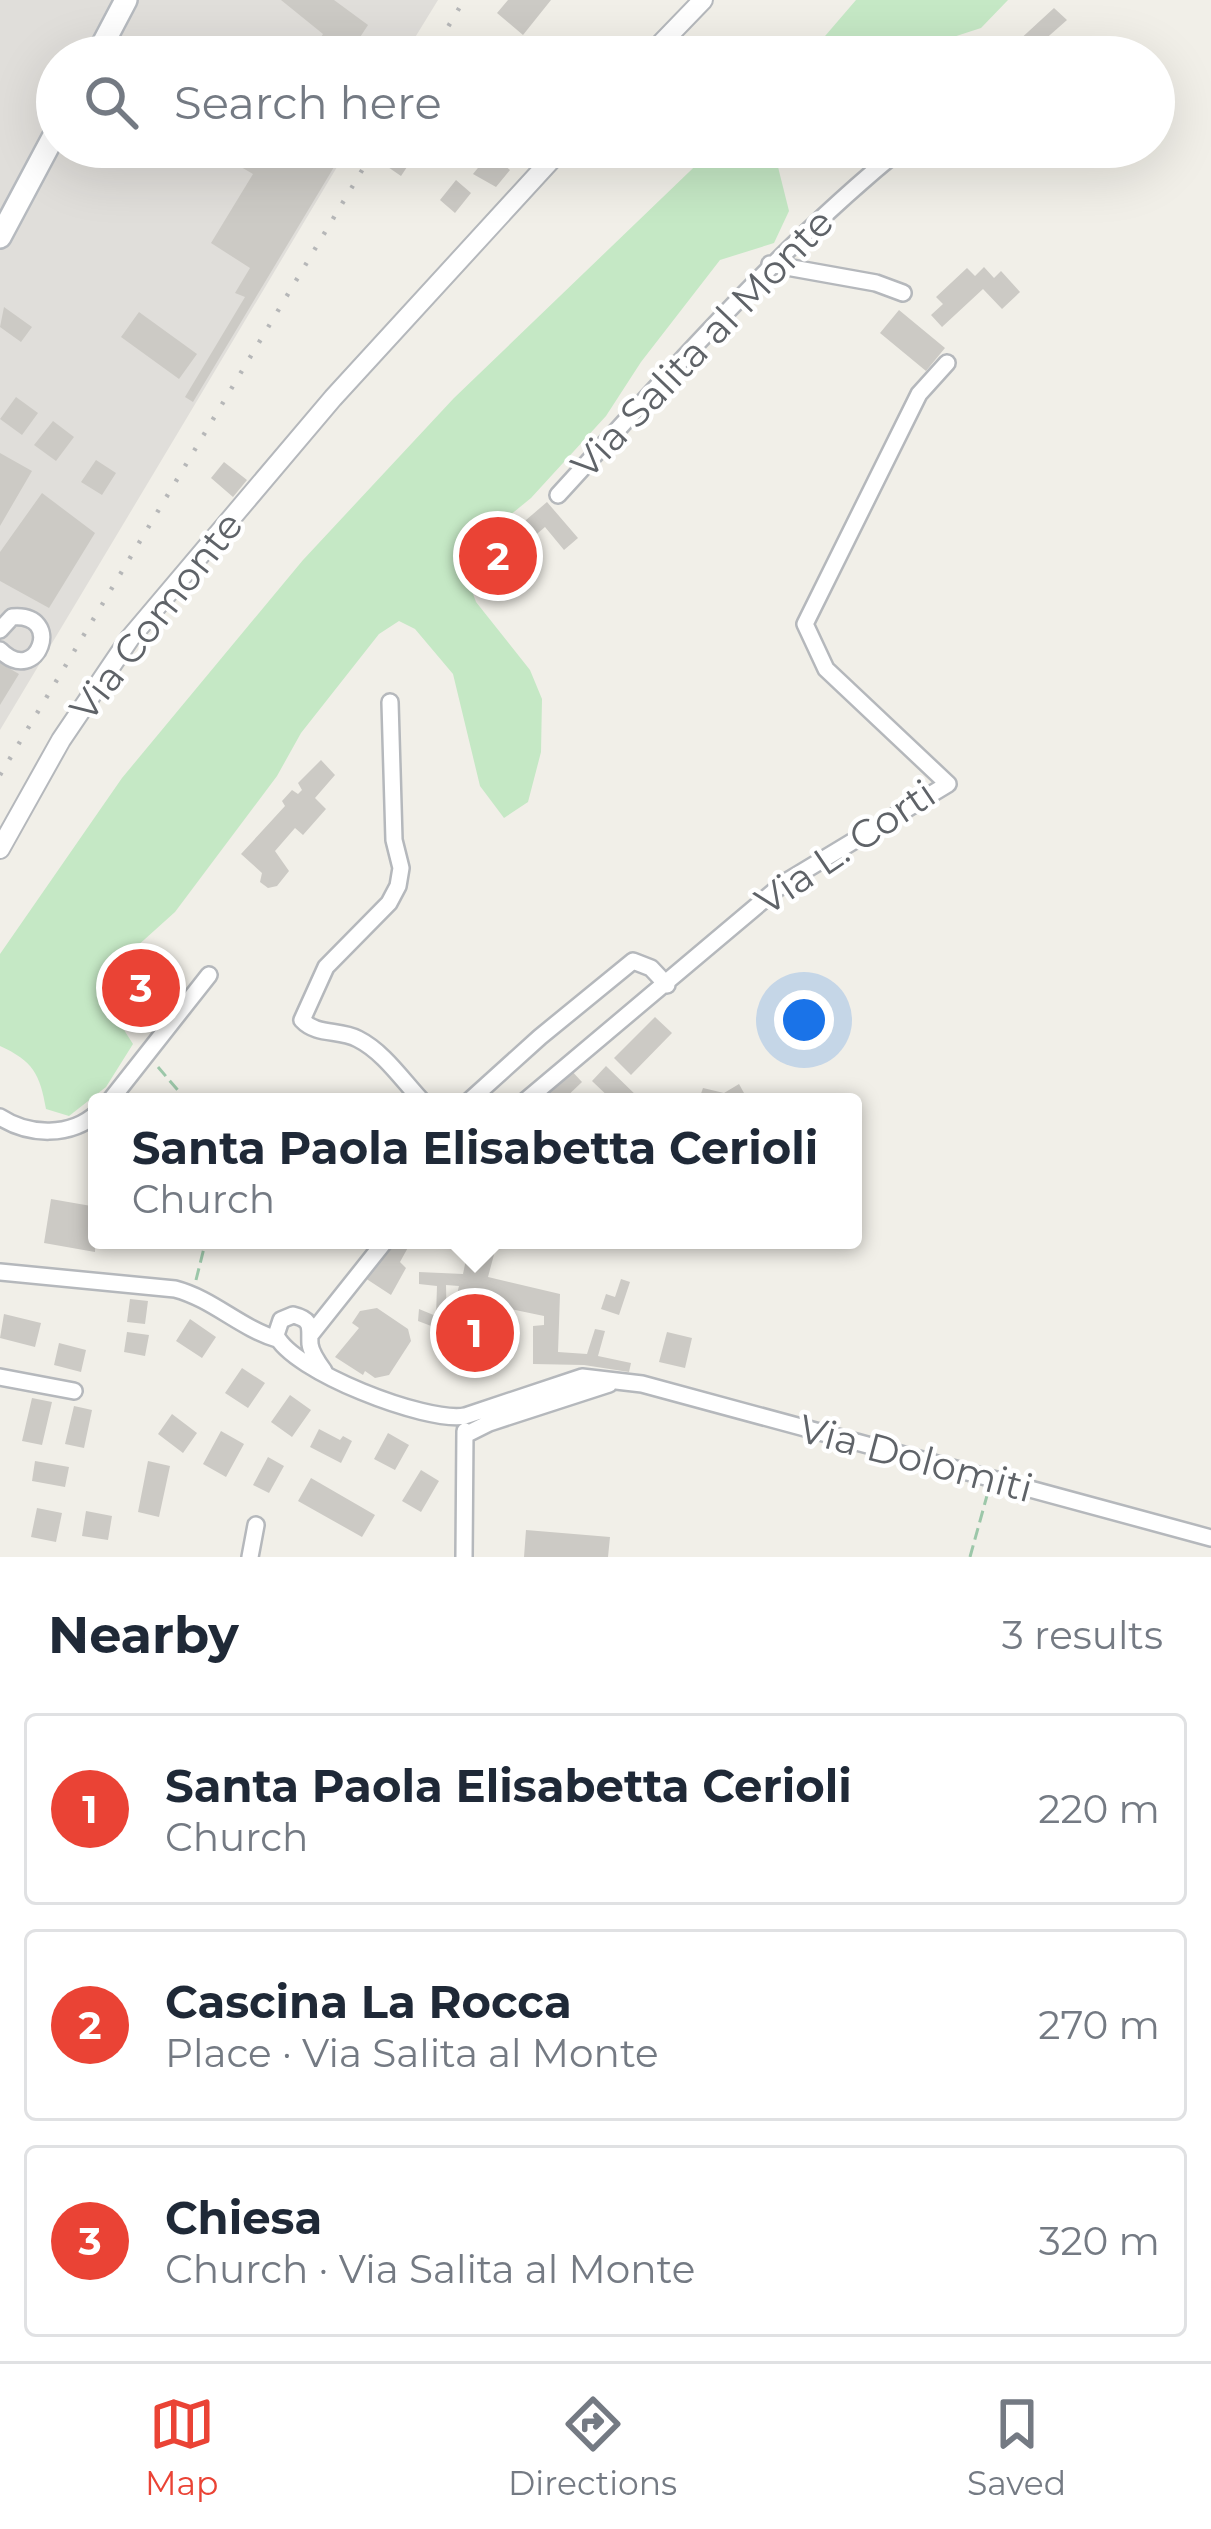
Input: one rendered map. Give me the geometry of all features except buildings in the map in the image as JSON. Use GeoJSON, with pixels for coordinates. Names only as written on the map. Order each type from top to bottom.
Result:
{"type":"FeatureCollection","features":[{"type":"Feature","properties":{"kind":"main road"},"geometry":{"type":"LineString","coordinates":[[106,36],[126,0]]}},
{"type":"Feature","properties":{"kind":"main road"},"geometry":{"type":"LineString","coordinates":[[0,237],[37,168]]}},
{"type":"Feature","properties":{"kind":"street"},"geometry":{"type":"LineString","coordinates":[[668,36],[703,0]]}},
{"type":"Feature","properties":{"kind":"street","name":"Via Comonte"},"geometry":{"type":"LineString","coordinates":[[0,849],[61,740],[130,638],[333,398],[544,168]]}},
{"type":"Feature","properties":{"kind":"street","name":"Via Salita al Monte"},"geometry":{"type":"LineString","coordinates":[[558,495],[770,264],[877,168]]}},
{"type":"Feature","properties":{"kind":"street"},"geometry":{"type":"LineString","coordinates":[[770,264],[876,283],[903,293]]}},
{"type":"Feature","properties":{"kind":"street","name":"Via L. Corti"},"geometry":{"type":"LineString","coordinates":[[535,1093],[803,869],[948,784],[826,669],[806,624],[919,394],[947,363]]}},
{"type":"Feature","properties":{"kind":"street"},"geometry":{"type":"LineString","coordinates":[[0,626],[12,617],[24,616],[36,622],[42,634],[34,657],[22,662],[0,650]]}},
{"type":"Feature","properties":{"kind":"street"},"geometry":{"type":"LineString","coordinates":[[390,702],[394,840],[401,868],[398,886],[389,903],[326,968],[302,1021],[310,1029],[354,1036],[376,1051],[414,1093]]}},
{"type":"Feature","properties":{"kind":"street"},"geometry":{"type":"LineString","coordinates":[[478,1093],[633,962],[651,968],[667,985]]}},
{"type":"Feature","properties":{"kind":"street"},"geometry":{"type":"LineString","coordinates":[[116,1093],[208,975]]}},
{"type":"Feature","properties":{"kind":"street"},"geometry":{"type":"LineString","coordinates":[[0,1117],[35,1130],[62,1131],[88,1121]]}},
{"type":"Feature","properties":{"kind":"street"},"geometry":{"type":"LineString","coordinates":[[292,1351],[311,1338],[379,1249]]}},
{"type":"Feature","properties":{"kind":"street"},"geometry":{"type":"LineString","coordinates":[[0,1273],[157,1286],[193,1294],[242,1320],[302,1316],[340,1297]]}},
{"type":"Feature","properties":{"kind":"street"},"geometry":{"type":"LineString","coordinates":[[224,1312],[245,1328],[277,1339],[324,1371],[415,1411],[447,1419],[582,1377],[620,1381]]}},
{"type":"Feature","properties":{"kind":"street"},"geometry":{"type":"LineString","coordinates":[[302,1316],[324,1371]]}},
{"type":"Feature","properties":{"kind":"street"},"geometry":{"type":"LineString","coordinates":[[277,1339],[281,1320]]}},
{"type":"Feature","properties":{"kind":"street"},"geometry":{"type":"LineString","coordinates":[[0,1377],[74,1391]]}},
{"type":"Feature","properties":{"kind":"street"},"geometry":{"type":"LineString","coordinates":[[465,1436],[489,1423],[620,1381]]}},
{"type":"Feature","properties":{"kind":"street","name":"Via Dolomiti"},"geometry":{"type":"LineString","coordinates":[[620,1381],[1211,1538]]}},
{"type":"Feature","properties":{"kind":"street"},"geometry":{"type":"LineString","coordinates":[[464,1557],[465,1416]]}},
{"type":"Feature","properties":{"kind":"street"},"geometry":{"type":"LineString","coordinates":[[250,1557],[256,1525]]}},
{"type":"Feature","properties":{"kind":"path"},"geometry":{"type":"LineString","coordinates":[[147,1055],[180,1093]]}},
{"type":"Feature","properties":{"kind":"path"},"geometry":{"type":"LineString","coordinates":[[193,1294],[204,1249]]}},
{"type":"Feature","properties":{"kind":"path"},"geometry":{"type":"LineString","coordinates":[[970,1557],[988,1490]]}},
{"type":"Feature","properties":{"kind":"shaded area"},"geometry":{"type":"Polygon","coordinates":[[[0,0],[438,0],[416,36],[36,36],[36,168],[336,168],[0,730],[0,0]]]}},
{"type":"Feature","properties":{"kind":"green space"},"geometry":{"type":"Polygon","coordinates":[[[856,0],[1008,0],[981,28],[956,36],[825,36],[856,0]]]}},
{"type":"Feature","properties":{"kind":"green space"},"geometry":{"type":"Polygon","coordinates":[[[693,168],[778,168],[789,211],[774,243],[720,260],[641,362],[606,416],[531,498],[476,543],[463,567],[476,602],[530,670],[542,699],[541,752],[528,802],[504,818],[480,786],[453,674],[415,629],[399,621],[379,634],[301,733],[277,776],[175,912],[105,975],[103,997],[133,1044],[106,1087],[88,1093],[88,1101],[69,1116],[46,1109],[33,1070],[0,1046],[0,954],[122,778],[303,560],[454,398],[693,168]]]}},
{"type":"Feature","properties":{"kind":"railway"},"geometry":{"type":"LineString","coordinates":[[443,36],[464,0]]}},
{"type":"Feature","properties":{"kind":"railway"},"geometry":{"type":"LineString","coordinates":[[0,775],[363,168]]}},
{"type":"Feature","properties":{"kind":"place","name":"Cascina La Rocca"},"geometry":{"type":"Point","coordinates":[498,556]}},
{"type":"Feature","properties":{"kind":"place","name":"Chiesa"},"geometry":{"type":"Point","coordinates":[141,988]}},
{"type":"Feature","properties":{"kind":"place","name":"Santa Paola Elisabetta Cerioli"},"geometry":{"type":"Point","coordinates":[475,1333]}}]}
